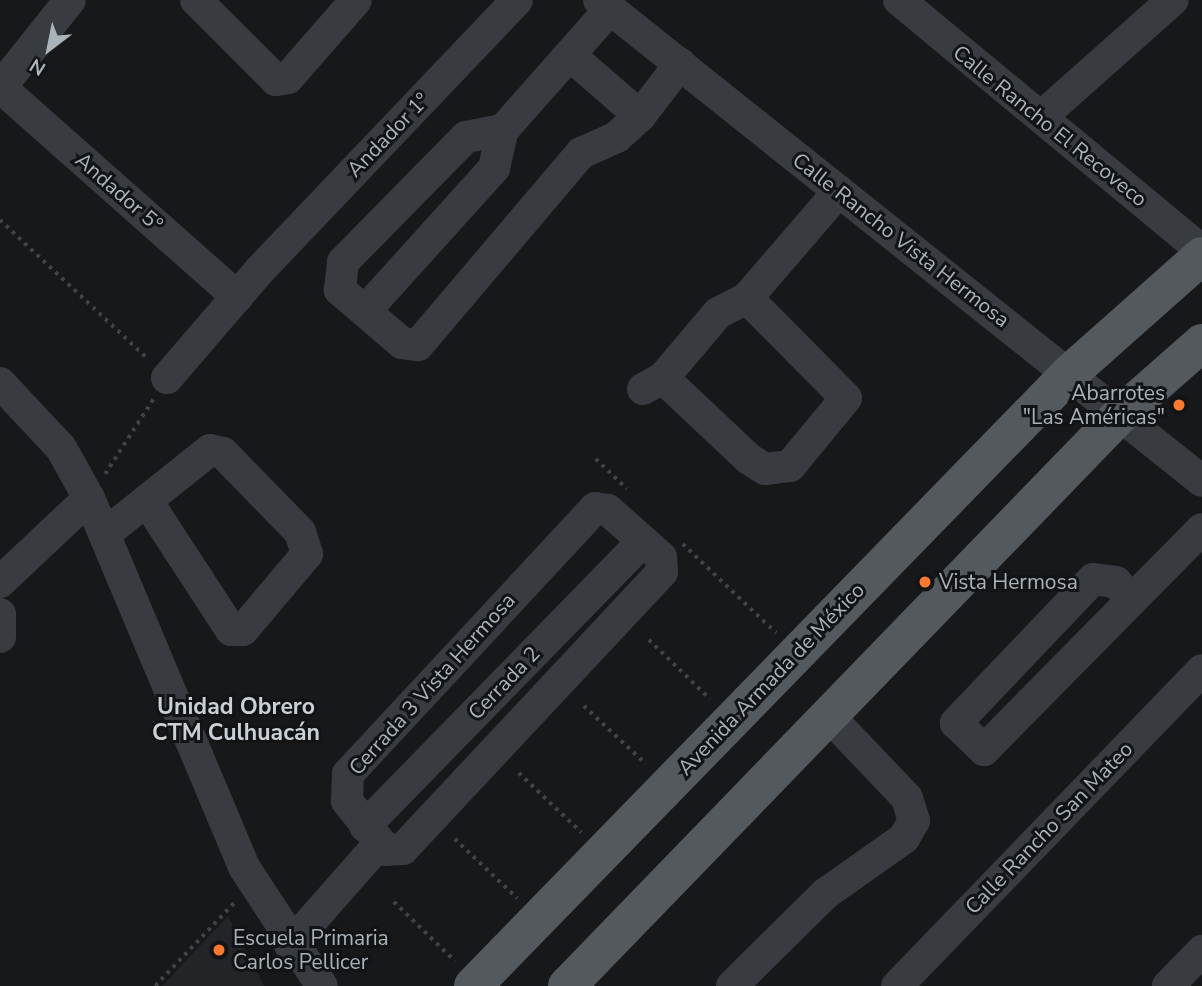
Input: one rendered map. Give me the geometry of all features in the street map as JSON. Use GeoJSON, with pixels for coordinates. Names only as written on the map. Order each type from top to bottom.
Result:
{"type":"FeatureCollection","features":[{"type":"Feature","properties":{"kind":"main road","name":"Avenida Armada de México"},"geometry":{"type":"LineString","coordinates":[[475,984],[1070,373],[1202,253]]}},
{"type":"Feature","properties":{"kind":"main road"},"geometry":{"type":"LineString","coordinates":[[567,986],[1120,415],[1202,343]]}},
{"type":"Feature","properties":{"kind":"street"},"geometry":{"type":"LineString","coordinates":[[0,87],[70,0]]}},
{"type":"Feature","properties":{"kind":"street"},"geometry":{"type":"LineString","coordinates":[[214,7],[265,72],[288,78],[356,0]]}},
{"type":"Feature","properties":{"kind":"street","name":"Andador 1º"},"geometry":{"type":"LineString","coordinates":[[167,378],[259,271],[517,0]]}},
{"type":"Feature","properties":{"kind":"street"},"geometry":{"type":"LineString","coordinates":[[1041,117],[1174,0]]}},
{"type":"Feature","properties":{"kind":"street"},"geometry":{"type":"LineString","coordinates":[[365,311],[494,168],[503,130],[572,57],[604,4]]}},
{"type":"Feature","properties":{"kind":"street","name":"Calle Rancho Vista Hermosa"},"geometry":{"type":"LineString","coordinates":[[604,4],[1070,373],[1202,481]]}},
{"type":"Feature","properties":{"kind":"street","name":"Calle Rancho El Recoveco"},"geometry":{"type":"LineString","coordinates":[[911,4],[1202,253]]}},
{"type":"Feature","properties":{"kind":"street"},"geometry":{"type":"LineString","coordinates":[[572,57],[640,116]]}},
{"type":"Feature","properties":{"kind":"street"},"geometry":{"type":"LineString","coordinates":[[503,130],[466,137],[343,262],[340,290],[402,343],[418,345],[581,153],[617,137],[640,116],[680,64]]}},
{"type":"Feature","properties":{"kind":"street","name":"Andador 5º"},"geometry":{"type":"LineString","coordinates":[[0,87],[237,297]]}},
{"type":"Feature","properties":{"kind":"street"},"geometry":{"type":"LineString","coordinates":[[747,298],[846,398],[790,466],[765,469],[653,384],[718,313],[747,298],[839,191]]}},
{"type":"Feature","properties":{"kind":"street"},"geometry":{"type":"LineString","coordinates":[[0,383],[61,448],[89,498],[253,883],[290,944],[322,986]]}},
{"type":"Feature","properties":{"kind":"street"},"geometry":{"type":"LineString","coordinates":[[106,533],[149,504],[200,452],[223,453],[300,532],[307,554],[243,630],[231,630],[149,504]]}},
{"type":"Feature","properties":{"kind":"street"},"geometry":{"type":"LineString","coordinates":[[0,582],[89,498]]}},
{"type":"Feature","properties":{"kind":"street","name":"Cerrada 3 Vista Hermosa"},"geometry":{"type":"LineString","coordinates":[[382,840],[344,793],[348,774],[589,511],[608,510],[643,541]]}},
{"type":"Feature","properties":{"kind":"street"},"geometry":{"type":"LineString","coordinates":[[1132,600],[1116,582],[1093,579],[956,723],[984,750],[1132,600],[1202,529]]}},
{"type":"Feature","properties":{"kind":"street"},"geometry":{"type":"LineString","coordinates":[[290,944],[382,840],[659,577],[661,557],[643,541]]}},
{"type":"Feature","properties":{"kind":"street","name":"Cerrada 2"},"geometry":{"type":"LineString","coordinates":[[382,840],[643,541]]}},
{"type":"Feature","properties":{"kind":"street"},"geometry":{"type":"LineString","coordinates":[[0,614],[0,637]]}},
{"type":"Feature","properties":{"kind":"street","name":"Calle Rancho San Mateo"},"geometry":{"type":"LineString","coordinates":[[897,986],[1202,670]]}},
{"type":"Feature","properties":{"kind":"street"},"geometry":{"type":"LineString","coordinates":[[732,986],[825,894],[904,838],[914,821],[907,798],[829,716]]}},
{"type":"Feature","properties":{"kind":"street"},"geometry":{"type":"LineString","coordinates":[[1168,986],[1202,951]]}},
{"type":"Feature","properties":{"kind":"path"},"geometry":{"type":"LineString","coordinates":[[0,219],[167,378],[89,498]]}},
{"type":"Feature","properties":{"kind":"path"},"geometry":{"type":"LineString","coordinates":[[678,539],[797,653]]}},
{"type":"Feature","properties":{"kind":"path"},"geometry":{"type":"LineString","coordinates":[[649,640],[732,720]]}},
{"type":"Feature","properties":{"kind":"path"},"geometry":{"type":"LineString","coordinates":[[584,706],[668,785]]}},
{"type":"Feature","properties":{"kind":"path"},"geometry":{"type":"LineString","coordinates":[[519,774],[603,852]]}},
{"type":"Feature","properties":{"kind":"path"},"geometry":{"type":"LineString","coordinates":[[456,839],[539,918]]}},
{"type":"Feature","properties":{"kind":"path"},"geometry":{"type":"LineString","coordinates":[[155,986],[253,883]]}},
{"type":"Feature","properties":{"kind":"path"},"geometry":{"type":"LineString","coordinates":[[394,902],[475,984]]}},
{"type":"Feature","properties":{"kind":"shaded area","name":"Escuela Primaria Carlos Pellicer"},"geometry":{"type":"Polygon","coordinates":[[[228,916],[264,986],[162,986],[228,916]]]}},
{"type":"Feature","properties":{"kind":"place","name":"Abarrotes \"Las Américas\""},"geometry":{"type":"Point","coordinates":[1179,405]}},
{"type":"Feature","properties":{"kind":"place","name":"Vista Hermosa"},"geometry":{"type":"Point","coordinates":[925,582]}},
{"type":"Feature","properties":{"kind":"place","name":"Escuela Primaria Carlos Pellicer"},"geometry":{"type":"Point","coordinates":[219,950]}},
{"type":"Feature","properties":{"kind":"district","name":"Unidad Obrero CTM Culhuacán"},"geometry":{"type":"Point","coordinates":[236,720]}}]}
